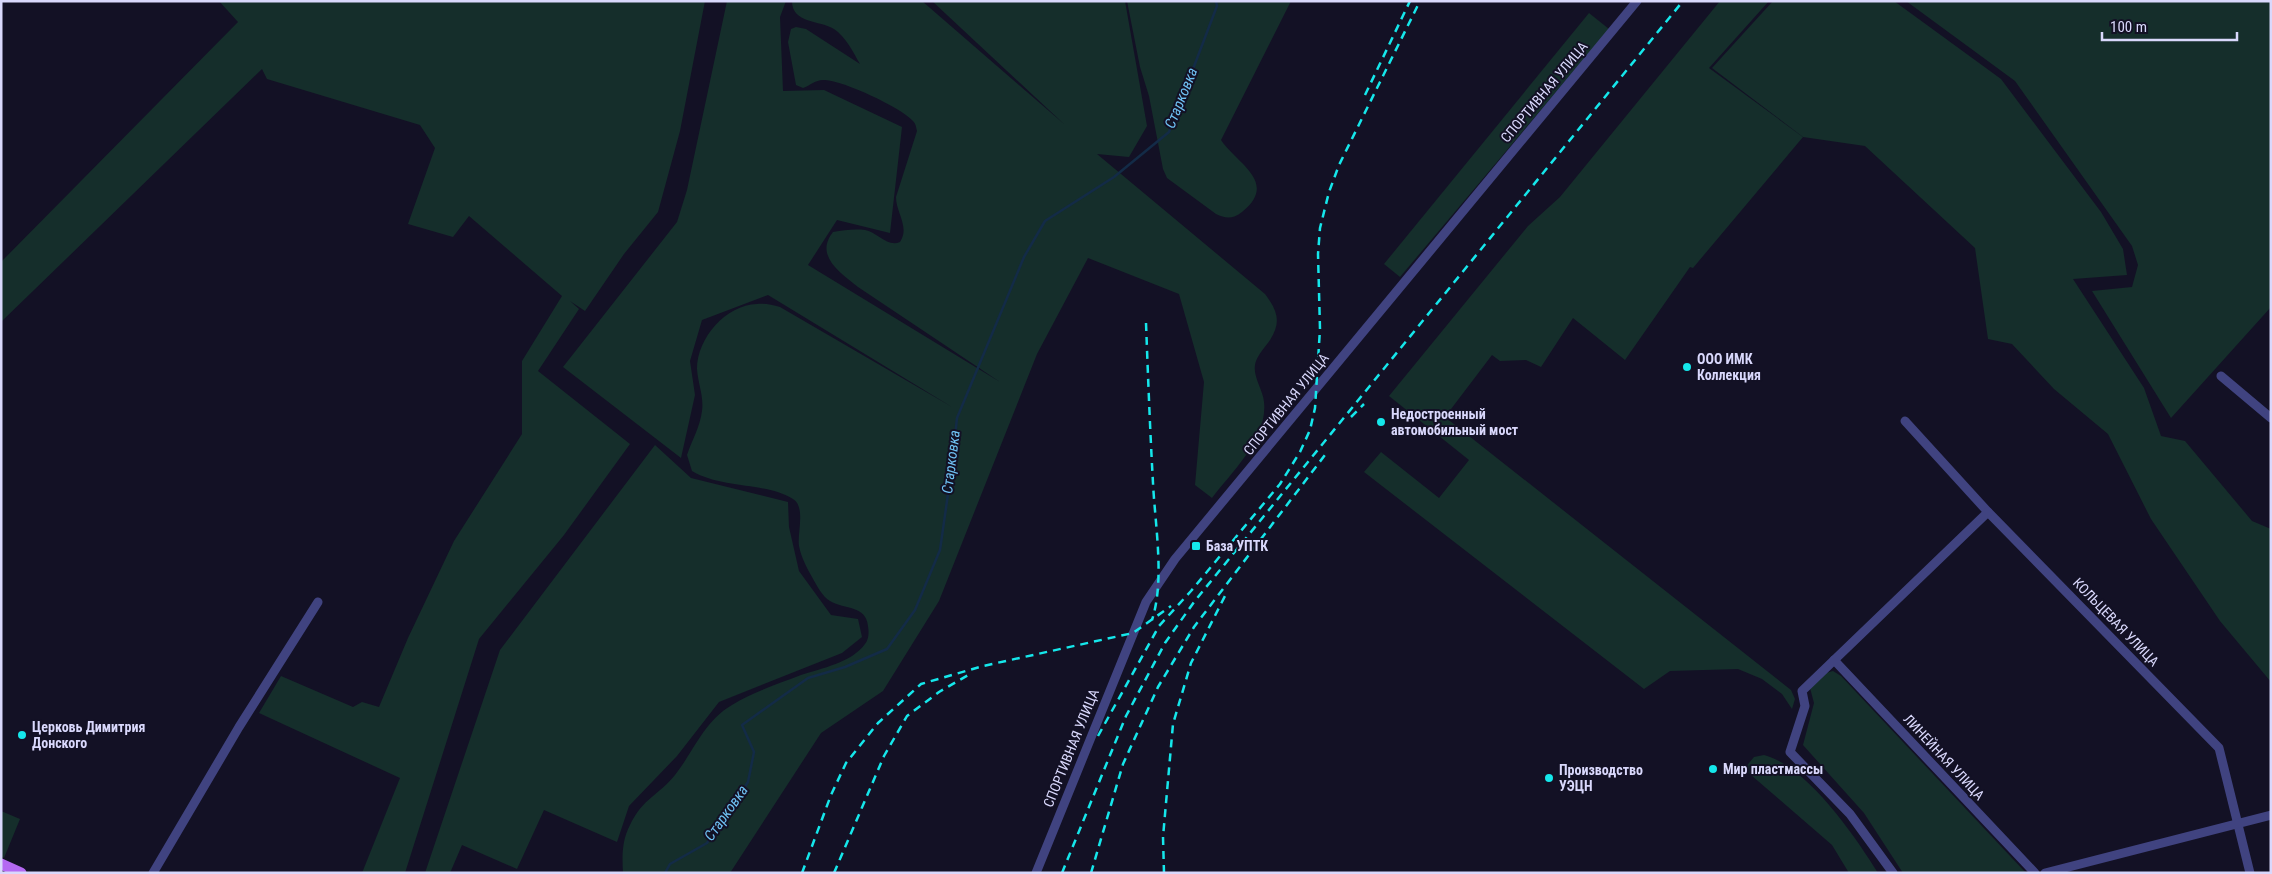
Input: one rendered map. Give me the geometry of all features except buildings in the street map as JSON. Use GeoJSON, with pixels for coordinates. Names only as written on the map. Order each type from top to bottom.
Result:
{"type":"FeatureCollection","features":[{"type":"Feature","properties":{"kind":"main road"},"geometry":{"type":"LineString","coordinates":[[1,864],[21,873]]}},
{"type":"Feature","properties":{"kind":"street","name":"СПОРТИВНАЯ УЛИЦА"},"geometry":{"type":"LineString","coordinates":[[1036,873],[1146,602],[1156,585],[1175,559],[1637,1]]}},
{"type":"Feature","properties":{"kind":"street"},"geometry":{"type":"LineString","coordinates":[[2221,376],[2271,418]]}},
{"type":"Feature","properties":{"kind":"street","name":"КОЛЬЦЕВАЯ УЛИЦА"},"geometry":{"type":"LineString","coordinates":[[1905,421],[1988,512],[2219,748],[2250,873]]}},
{"type":"Feature","properties":{"kind":"street"},"geometry":{"type":"LineString","coordinates":[[1893,873],[1850,814],[1790,752],[1805,706],[1802,691],[1988,512]]}},
{"type":"Feature","properties":{"kind":"street"},"geometry":{"type":"LineString","coordinates":[[153,873],[239,726],[318,602]]}},
{"type":"Feature","properties":{"kind":"street","name":"ЛИНЕЙНАЯ УЛИЦА"},"geometry":{"type":"LineString","coordinates":[[1834,660],[2035,873]]}},
{"type":"Feature","properties":{"kind":"street"},"geometry":{"type":"LineString","coordinates":[[2045,873],[2271,815]]}},
{"type":"Feature","properties":{"kind":"green space"},"geometry":{"type":"Polygon","coordinates":[[[219,1],[705,1],[680,131],[658,212],[624,254],[585,311],[570,301],[579,309],[538,371],[630,444],[564,535],[479,639],[405,873],[362,873],[400,778],[259,713],[281,676],[353,707],[362,702],[379,707],[408,638],[454,541],[522,434],[522,361],[562,296],[469,216],[453,237],[408,224],[435,148],[420,125],[267,79],[262,69],[1,322],[1,262],[238,22],[219,1]]]}},
{"type":"Feature","properties":{"kind":"green space"},"geometry":{"type":"Polygon","coordinates":[[[727,1],[786,1],[780,17],[783,91],[824,90],[902,127],[890,233],[837,220],[808,265],[1000,382],[858,287],[838,270],[828,256],[826,249],[833,232],[865,230],[891,243],[900,242],[904,231],[896,197],[917,131],[914,122],[906,115],[884,102],[845,85],[834,81],[822,80],[803,88],[796,85],[788,42],[791,29],[796,27],[806,29],[860,64],[849,45],[838,32],[828,26],[802,18],[793,8],[792,1],[922,1],[1064,124],[932,1],[1125,1],[1147,126],[1129,157],[1097,154],[1265,294],[1274,308],[1277,321],[1274,334],[1258,356],[1255,365],[1255,374],[1264,402],[1264,415],[1260,429],[1247,454],[1212,498],[1195,485],[1204,382],[1179,294],[1088,258],[1037,354],[939,601],[883,691],[821,733],[730,873],[623,873],[624,842],[627,831],[635,816],[675,775],[714,719],[732,705],[757,692],[852,656],[866,642],[868,635],[866,619],[863,614],[827,599],[822,594],[804,562],[799,546],[799,508],[793,499],[770,490],[717,481],[692,471],[687,455],[700,423],[702,411],[702,395],[697,369],[698,357],[702,346],[715,325],[735,310],[746,306],[768,304],[780,307],[952,407],[768,295],[702,320],[690,361],[695,395],[681,458],[563,367],[677,222],[687,190],[727,1]]]}},
{"type":"Feature","properties":{"kind":"green space"},"geometry":{"type":"Polygon","coordinates":[[[1127,1],[1291,1],[1221,140],[1244,165],[1256,182],[1257,191],[1252,201],[1236,216],[1223,217],[1216,214],[1167,178],[1163,169],[1149,96],[1140,67],[1127,1]]]}},
{"type":"Feature","properties":{"kind":"green space"},"geometry":{"type":"Polygon","coordinates":[[[1720,1],[1769,1],[1709,68],[1803,137],[1693,268],[1690,267],[1625,360],[1573,318],[1541,367],[1526,360],[1500,361],[1492,355],[1445,417],[1791,690],[1795,699],[1792,709],[1782,694],[1762,679],[1738,669],[1670,671],[1644,689],[1364,472],[1381,452],[1439,498],[1469,460],[1389,396],[1528,226],[1560,197],[1720,1]]]}},
{"type":"Feature","properties":{"kind":"green space"},"geometry":{"type":"Polygon","coordinates":[[[1773,1],[1894,1],[2001,79],[2101,212],[2123,249],[2127,275],[2073,279],[2144,388],[2161,436],[2185,441],[2252,521],[2271,529],[2271,682],[2220,621],[2151,519],[2108,434],[2054,389],[2012,344],[1988,339],[1975,248],[1865,146],[1803,137],[1712,68],[1773,1]]]}},
{"type":"Feature","properties":{"kind":"green space"},"geometry":{"type":"Polygon","coordinates":[[[1906,1],[2271,1],[2271,307],[2171,418],[2092,291],[2132,287],[2138,265],[2132,246],[2015,81],[1906,1]]]}},
{"type":"Feature","properties":{"kind":"green space"},"geometry":{"type":"Polygon","coordinates":[[[1589,13],[1609,29],[1400,277],[1384,264],[1589,13]]]}},
{"type":"Feature","properties":{"kind":"green space"},"geometry":{"type":"Polygon","coordinates":[[[655,445],[691,478],[788,502],[789,527],[799,571],[831,615],[858,619],[862,637],[842,653],[719,702],[677,756],[629,806],[617,842],[544,810],[517,869],[462,845],[450,873],[425,873],[500,650],[655,445]]]}},
{"type":"Feature","properties":{"kind":"green space"},"geometry":{"type":"Polygon","coordinates":[[[1833,671],[1841,676],[2026,873],[1903,873],[1864,813],[1803,745],[1814,703],[1810,688],[1826,673],[1833,671]]]}},
{"type":"Feature","properties":{"kind":"green space"},"geometry":{"type":"Polygon","coordinates":[[[1764,755],[1780,762],[1797,773],[1813,787],[1857,840],[1878,873],[1849,873],[1832,845],[1744,769],[1754,757],[1764,755]]]}},
{"type":"Feature","properties":{"kind":"green space"},"geometry":{"type":"Polygon","coordinates":[[[1,811],[20,819],[4,858],[1,856],[1,811]]]}},
{"type":"Feature","properties":{"kind":"waterway","name":"Старковка"},"geometry":{"type":"LineString","coordinates":[[665,873],[670,864],[707,843],[748,782],[754,752],[742,725],[808,678],[845,667],[887,649],[915,610],[940,550],[957,418],[1024,257],[1045,221],[1114,177],[1169,132],[1217,6],[1216,1]]}},
{"type":"Feature","properties":{"kind":"railway"},"geometry":{"type":"LineString","coordinates":[[1365,95],[1410,1]]}},
{"type":"Feature","properties":{"kind":"railway"},"geometry":{"type":"LineString","coordinates":[[1098,736],[1159,626],[1191,591],[1280,484],[1300,452],[1310,430],[1315,408],[1320,329],[1318,254],[1320,228],[1329,192],[1339,165],[1420,1]]}},
{"type":"Feature","properties":{"kind":"railway"},"geometry":{"type":"LineString","coordinates":[[1062,873],[1126,716],[1165,643],[1194,602],[1683,1]]}},
{"type":"Feature","properties":{"kind":"railway"},"geometry":{"type":"LineString","coordinates":[[1146,323],[1159,570],[1156,604],[1152,620]]}},
{"type":"Feature","properties":{"kind":"railway"},"geometry":{"type":"LineString","coordinates":[[1351,417],[1364,404]]}},
{"type":"Feature","properties":{"kind":"railway"},"geometry":{"type":"LineString","coordinates":[[1091,873],[1123,764],[1158,687],[1194,627],[1328,451]]}},
{"type":"Feature","properties":{"kind":"railway"},"geometry":{"type":"LineString","coordinates":[[1164,873],[1163,837],[1173,724],[1191,663],[1226,594]]}},
{"type":"Feature","properties":{"kind":"railway"},"geometry":{"type":"LineString","coordinates":[[802,873],[831,795],[846,763],[878,723],[921,684],[983,666],[1133,633],[1171,606]]}},
{"type":"Feature","properties":{"kind":"railway"},"geometry":{"type":"LineString","coordinates":[[834,873],[884,756],[907,716],[939,692],[970,674]]}},
{"type":"Feature","properties":{"kind":"place","name":"ООО ИМК Коллекция"},"geometry":{"type":"Point","coordinates":[1687,367]}},
{"type":"Feature","properties":{"kind":"place","name":"Недостроенный автомобильный мост"},"geometry":{"type":"Point","coordinates":[1381,422]}},
{"type":"Feature","properties":{"kind":"place","name":"База УПТК"},"geometry":{"type":"Point","coordinates":[1196,546]}},
{"type":"Feature","properties":{"kind":"place","name":"Церковь Димитрия Донского"},"geometry":{"type":"Point","coordinates":[22,735]}},
{"type":"Feature","properties":{"kind":"place","name":"Мир пластмассы"},"geometry":{"type":"Point","coordinates":[1713,769]}},
{"type":"Feature","properties":{"kind":"place","name":"Производство УЭЦН"},"geometry":{"type":"Point","coordinates":[1549,778]}}]}
